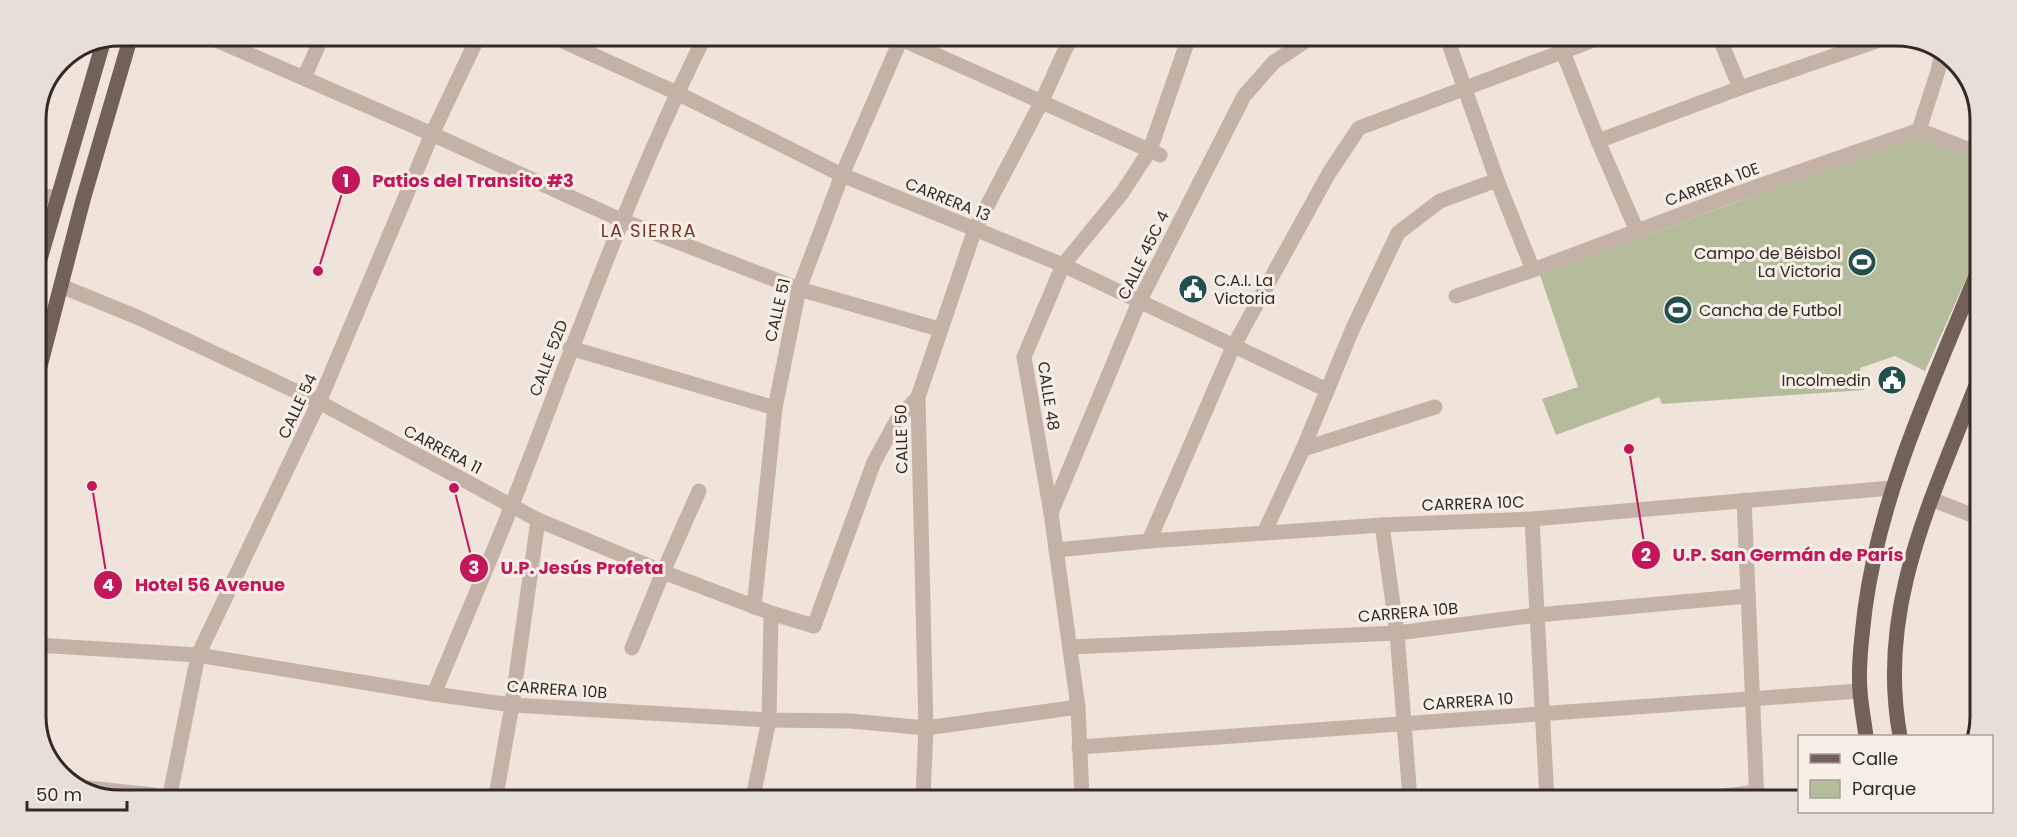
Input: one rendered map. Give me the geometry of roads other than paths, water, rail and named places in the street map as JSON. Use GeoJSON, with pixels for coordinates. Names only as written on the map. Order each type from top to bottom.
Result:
{"type":"FeatureCollection","features":[{"type":"Feature","properties":{"kind":"main road"},"geometry":{"type":"LineString","coordinates":[[47,340],[83,200],[128,46]]}},
{"type":"Feature","properties":{"kind":"main road"},"geometry":{"type":"LineString","coordinates":[[47,235],[101,49]]}},
{"type":"Feature","properties":{"kind":"main road"},"geometry":{"type":"LineString","coordinates":[[1866,735],[1860,691],[1860,655],[1869,581],[1877,540],[1892,488],[1970,291]]}},
{"type":"Feature","properties":{"kind":"main road"},"geometry":{"type":"LineString","coordinates":[[1900,735],[1894,684],[1897,625],[1904,585],[1931,499],[1970,400]]}},
{"type":"Feature","properties":{"kind":"street"},"geometry":{"type":"LineString","coordinates":[[230,46],[621,220],[799,289],[939,329]]}},
{"type":"Feature","properties":{"kind":"street"},"geometry":{"type":"LineString","coordinates":[[304,78],[318,46]]}},
{"type":"Feature","properties":{"kind":"street","name":"CALLE 54"},"geometry":{"type":"LineString","coordinates":[[171,790],[198,655],[319,402],[432,134],[474,46]]}},
{"type":"Feature","properties":{"kind":"street","name":"CARRERA 13"},"geometry":{"type":"LineString","coordinates":[[574,46],[677,93],[842,175],[1063,265],[1327,390]]}},
{"type":"Feature","properties":{"kind":"street","name":"CALLE 52D"},"geometry":{"type":"LineString","coordinates":[[434,694],[511,506],[621,220],[700,46]]}},
{"type":"Feature","properties":{"kind":"street","name":"CALLE 51"},"geometry":{"type":"LineString","coordinates":[[754,607],[775,408],[799,289],[842,175],[898,46]]}},
{"type":"Feature","properties":{"kind":"street"},"geometry":{"type":"LineString","coordinates":[[916,46],[1155,152]]}},
{"type":"Feature","properties":{"kind":"street","name":"CALLE 50"},"geometry":{"type":"LineString","coordinates":[[923,790],[926,728],[918,397],[939,329],[975,229],[1041,103],[1067,46]]}},
{"type":"Feature","properties":{"kind":"street","name":"CALLE 48"},"geometry":{"type":"LineString","coordinates":[[1082,790],[1078,707],[1070,646],[1024,357],[1063,265],[1155,152],[1186,46]]}},
{"type":"Feature","properties":{"kind":"street","name":"CALLE 45C 4"},"geometry":{"type":"LineString","coordinates":[[1050,513],[1139,302],[1244,96],[1274,62],[1298,46]]}},
{"type":"Feature","properties":{"kind":"street"},"geometry":{"type":"LineString","coordinates":[[1450,46],[1497,180],[1533,270]]}},
{"type":"Feature","properties":{"kind":"street"},"geometry":{"type":"LineString","coordinates":[[1149,540],[1233,347],[1329,172],[1359,128],[1578,46]]}},
{"type":"Feature","properties":{"kind":"street"},"geometry":{"type":"LineString","coordinates":[[1723,46],[1740,88]]}},
{"type":"Feature","properties":{"kind":"street"},"geometry":{"type":"LineString","coordinates":[[1598,141],[1740,88],[1862,46]]}},
{"type":"Feature","properties":{"kind":"street"},"geometry":{"type":"LineString","coordinates":[[1563,52],[1637,231]]}},
{"type":"Feature","properties":{"kind":"street"},"geometry":{"type":"LineString","coordinates":[[1940,61],[1919,130],[1970,150]]}},
{"type":"Feature","properties":{"kind":"street","name":"CARRERA 10E"},"geometry":{"type":"LineString","coordinates":[[1456,296],[1919,130]]}},
{"type":"Feature","properties":{"kind":"street"},"geometry":{"type":"LineString","coordinates":[[1264,533],[1398,233],[1440,201],[1497,180]]}},
{"type":"Feature","properties":{"kind":"street"},"geometry":{"type":"LineString","coordinates":[[47,196],[58,197]]}},
{"type":"Feature","properties":{"kind":"street","name":"CARRERA 11"},"geometry":{"type":"LineString","coordinates":[[61,286],[137,317],[319,402],[538,519],[663,572],[771,614],[814,626],[874,462],[897,420],[918,397]]}},
{"type":"Feature","properties":{"kind":"street"},"geometry":{"type":"LineString","coordinates":[[570,348],[775,408]]}},
{"type":"Feature","properties":{"kind":"street"},"geometry":{"type":"LineString","coordinates":[[1303,449],[1435,407]]}},
{"type":"Feature","properties":{"kind":"street","name":"CARRERA 10C"},"geometry":{"type":"LineString","coordinates":[[1056,550],[1149,540],[1382,525],[1532,519],[1892,488]]}},
{"type":"Feature","properties":{"kind":"street"},"geometry":{"type":"LineString","coordinates":[[632,648],[699,491]]}},
{"type":"Feature","properties":{"kind":"street"},"geometry":{"type":"LineString","coordinates":[[1931,499],[1970,514]]}},
{"type":"Feature","properties":{"kind":"street"},"geometry":{"type":"LineString","coordinates":[[1744,500],[1757,790]]}},
{"type":"Feature","properties":{"kind":"street"},"geometry":{"type":"LineString","coordinates":[[497,790],[512,705],[538,519]]}},
{"type":"Feature","properties":{"kind":"street"},"geometry":{"type":"LineString","coordinates":[[1532,519],[1546,790]]}},
{"type":"Feature","properties":{"kind":"street"},"geometry":{"type":"LineString","coordinates":[[1382,525],[1397,633],[1409,790]]}},
{"type":"Feature","properties":{"kind":"street","name":"CARRERA 10B"},"geometry":{"type":"LineString","coordinates":[[1070,646],[1397,633],[1537,615],[1748,596]]}},
{"type":"Feature","properties":{"kind":"street"},"geometry":{"type":"LineString","coordinates":[[754,790],[769,720],[771,614]]}},
{"type":"Feature","properties":{"kind":"street","name":"CARRERA 10B"},"geometry":{"type":"LineString","coordinates":[[47,646],[198,655],[512,705],[769,720],[851,721],[926,728],[1078,707]]}},
{"type":"Feature","properties":{"kind":"street","name":"CARRERA 10"},"geometry":{"type":"LineString","coordinates":[[1079,747],[1860,691]]}},
{"type":"Feature","properties":{"kind":"place","name":"Campo de Béisbol La Victoria"},"geometry":{"type":"Point","coordinates":[1862,262]}},
{"type":"Feature","properties":{"kind":"place","name":"Patios del Transito #3"},"geometry":{"type":"Point","coordinates":[318,271]}},
{"type":"Feature","properties":{"kind":"place","name":"C.A.I. La Victoria"},"geometry":{"type":"Point","coordinates":[1193,289]}},
{"type":"Feature","properties":{"kind":"place","name":"Cancha de Futbol"},"geometry":{"type":"Point","coordinates":[1678,310]}},
{"type":"Feature","properties":{"kind":"place","name":"Incolmedin"},"geometry":{"type":"Point","coordinates":[1892,380]}},
{"type":"Feature","properties":{"kind":"place","name":"U.P. San Germán de París"},"geometry":{"type":"Point","coordinates":[1629,449]}},
{"type":"Feature","properties":{"kind":"place","name":"Hotel 56 Avenue"},"geometry":{"type":"Point","coordinates":[92,486]}},
{"type":"Feature","properties":{"kind":"place","name":"U.P. Jesús Profeta"},"geometry":{"type":"Point","coordinates":[454,488]}},
{"type":"Feature","properties":{"kind":"district","name":"LA SIERRA"},"geometry":{"type":"Point","coordinates":[649,231]}}]}
